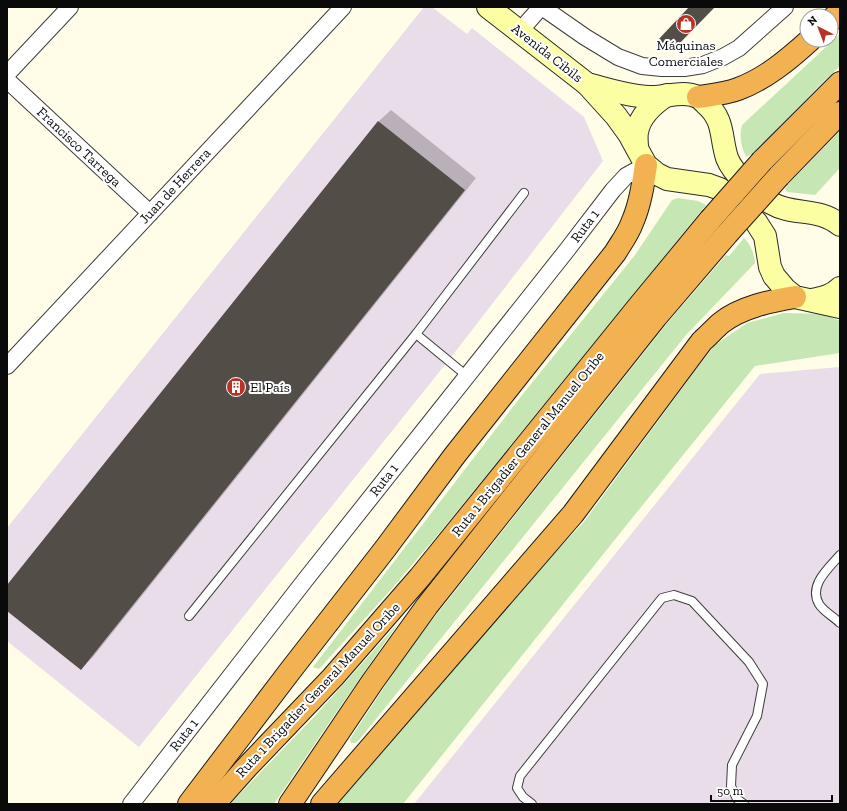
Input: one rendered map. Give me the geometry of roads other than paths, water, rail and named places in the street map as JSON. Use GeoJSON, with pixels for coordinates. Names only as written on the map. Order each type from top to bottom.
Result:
{"type":"FeatureCollection","features":[{"type":"Feature","properties":{"kind":"highway"},"geometry":{"type":"LineString","coordinates":[[698,97],[736,90],[753,82],[770,72],[800,48]]}},
{"type":"Feature","properties":{"kind":"highway","name":"Ruta 1 Brigadier General Manuel Oribe"},"geometry":{"type":"LineString","coordinates":[[214,804],[347,661],[420,577],[710,220],[762,161],[840,83]]}},
{"type":"Feature","properties":{"kind":"highway","name":"Ruta 1 Brigadier General Manuel Oribe"},"geometry":{"type":"LineString","coordinates":[[290,804],[373,681],[427,606],[651,323],[779,176],[840,113]]}},
{"type":"Feature","properties":{"kind":"highway"},"geometry":{"type":"LineString","coordinates":[[189,804],[290,671],[386,549],[460,449],[615,253],[632,224],[643,189],[641,157]]}},
{"type":"Feature","properties":{"kind":"highway"},"geometry":{"type":"LineString","coordinates":[[322,804],[573,514],[702,341],[722,323],[739,313],[771,301],[803,298]]}},
{"type":"Feature","properties":{"kind":"street"},"geometry":{"type":"LineString","coordinates":[[7,74],[70,7]]}},
{"type":"Feature","properties":{"kind":"street","name":"Juan de Herrera"},"geometry":{"type":"LineString","coordinates":[[7,366],[343,7]]}},
{"type":"Feature","properties":{"kind":"street","name":"Avenida Cibils"},"geometry":{"type":"LineString","coordinates":[[488,7],[587,84],[616,116],[629,134],[641,157],[657,174],[666,179],[709,185],[720,189],[756,222],[765,236],[770,267],[774,276],[785,289],[803,298],[840,308]]}},
{"type":"Feature","properties":{"kind":"street"},"geometry":{"type":"LineString","coordinates":[[519,32],[541,7],[618,57],[642,66],[684,68],[702,65],[723,57],[739,48],[785,7]]}},
{"type":"Feature","properties":{"kind":"street","name":"Francisco Tarrega"},"geometry":{"type":"LineString","coordinates":[[7,80],[150,213]]}},
{"type":"Feature","properties":{"kind":"street","name":"Avenida Cibils"},"geometry":{"type":"LineString","coordinates":[[587,84],[635,96],[652,97],[680,94],[698,97]]}},
{"type":"Feature","properties":{"kind":"street"},"geometry":{"type":"LineString","coordinates":[[641,157],[637,132],[641,120],[654,103],[667,95]]}},
{"type":"Feature","properties":{"kind":"street"},"geometry":{"type":"LineString","coordinates":[[698,97],[711,109],[720,122],[728,159],[741,180],[771,204],[791,210],[822,214],[840,225]]}},
{"type":"Feature","properties":{"kind":"street","name":"Ruta 1"},"geometry":{"type":"LineString","coordinates":[[131,804],[613,190],[641,157]]}},
{"type":"Feature","properties":{"kind":"street"},"geometry":{"type":"LineString","coordinates":[[803,298],[826,297],[836,292],[840,288]]}},
{"type":"Feature","properties":{"kind":"lane"},"geometry":{"type":"LineString","coordinates":[[189,616],[416,334],[524,193]]}},
{"type":"Feature","properties":{"kind":"lane"},"geometry":{"type":"LineString","coordinates":[[416,334],[467,376]]}},
{"type":"Feature","properties":{"kind":"lane"},"geometry":{"type":"LineString","coordinates":[[840,555],[819,581],[815,592],[819,604],[840,623]]}},
{"type":"Feature","properties":{"kind":"lane"},"geometry":{"type":"LineString","coordinates":[[532,804],[523,797],[517,788],[520,776],[662,598],[674,595],[692,601],[749,662],[763,684],[757,716],[732,765],[731,786],[735,801],[744,804]]}},
{"type":"Feature","properties":{"kind":"place","name":"Máquinas Comerciales"},"geometry":{"type":"Point","coordinates":[686,24]}},
{"type":"Feature","properties":{"kind":"place","name":"El País"},"geometry":{"type":"Point","coordinates":[236,387]}}]}
